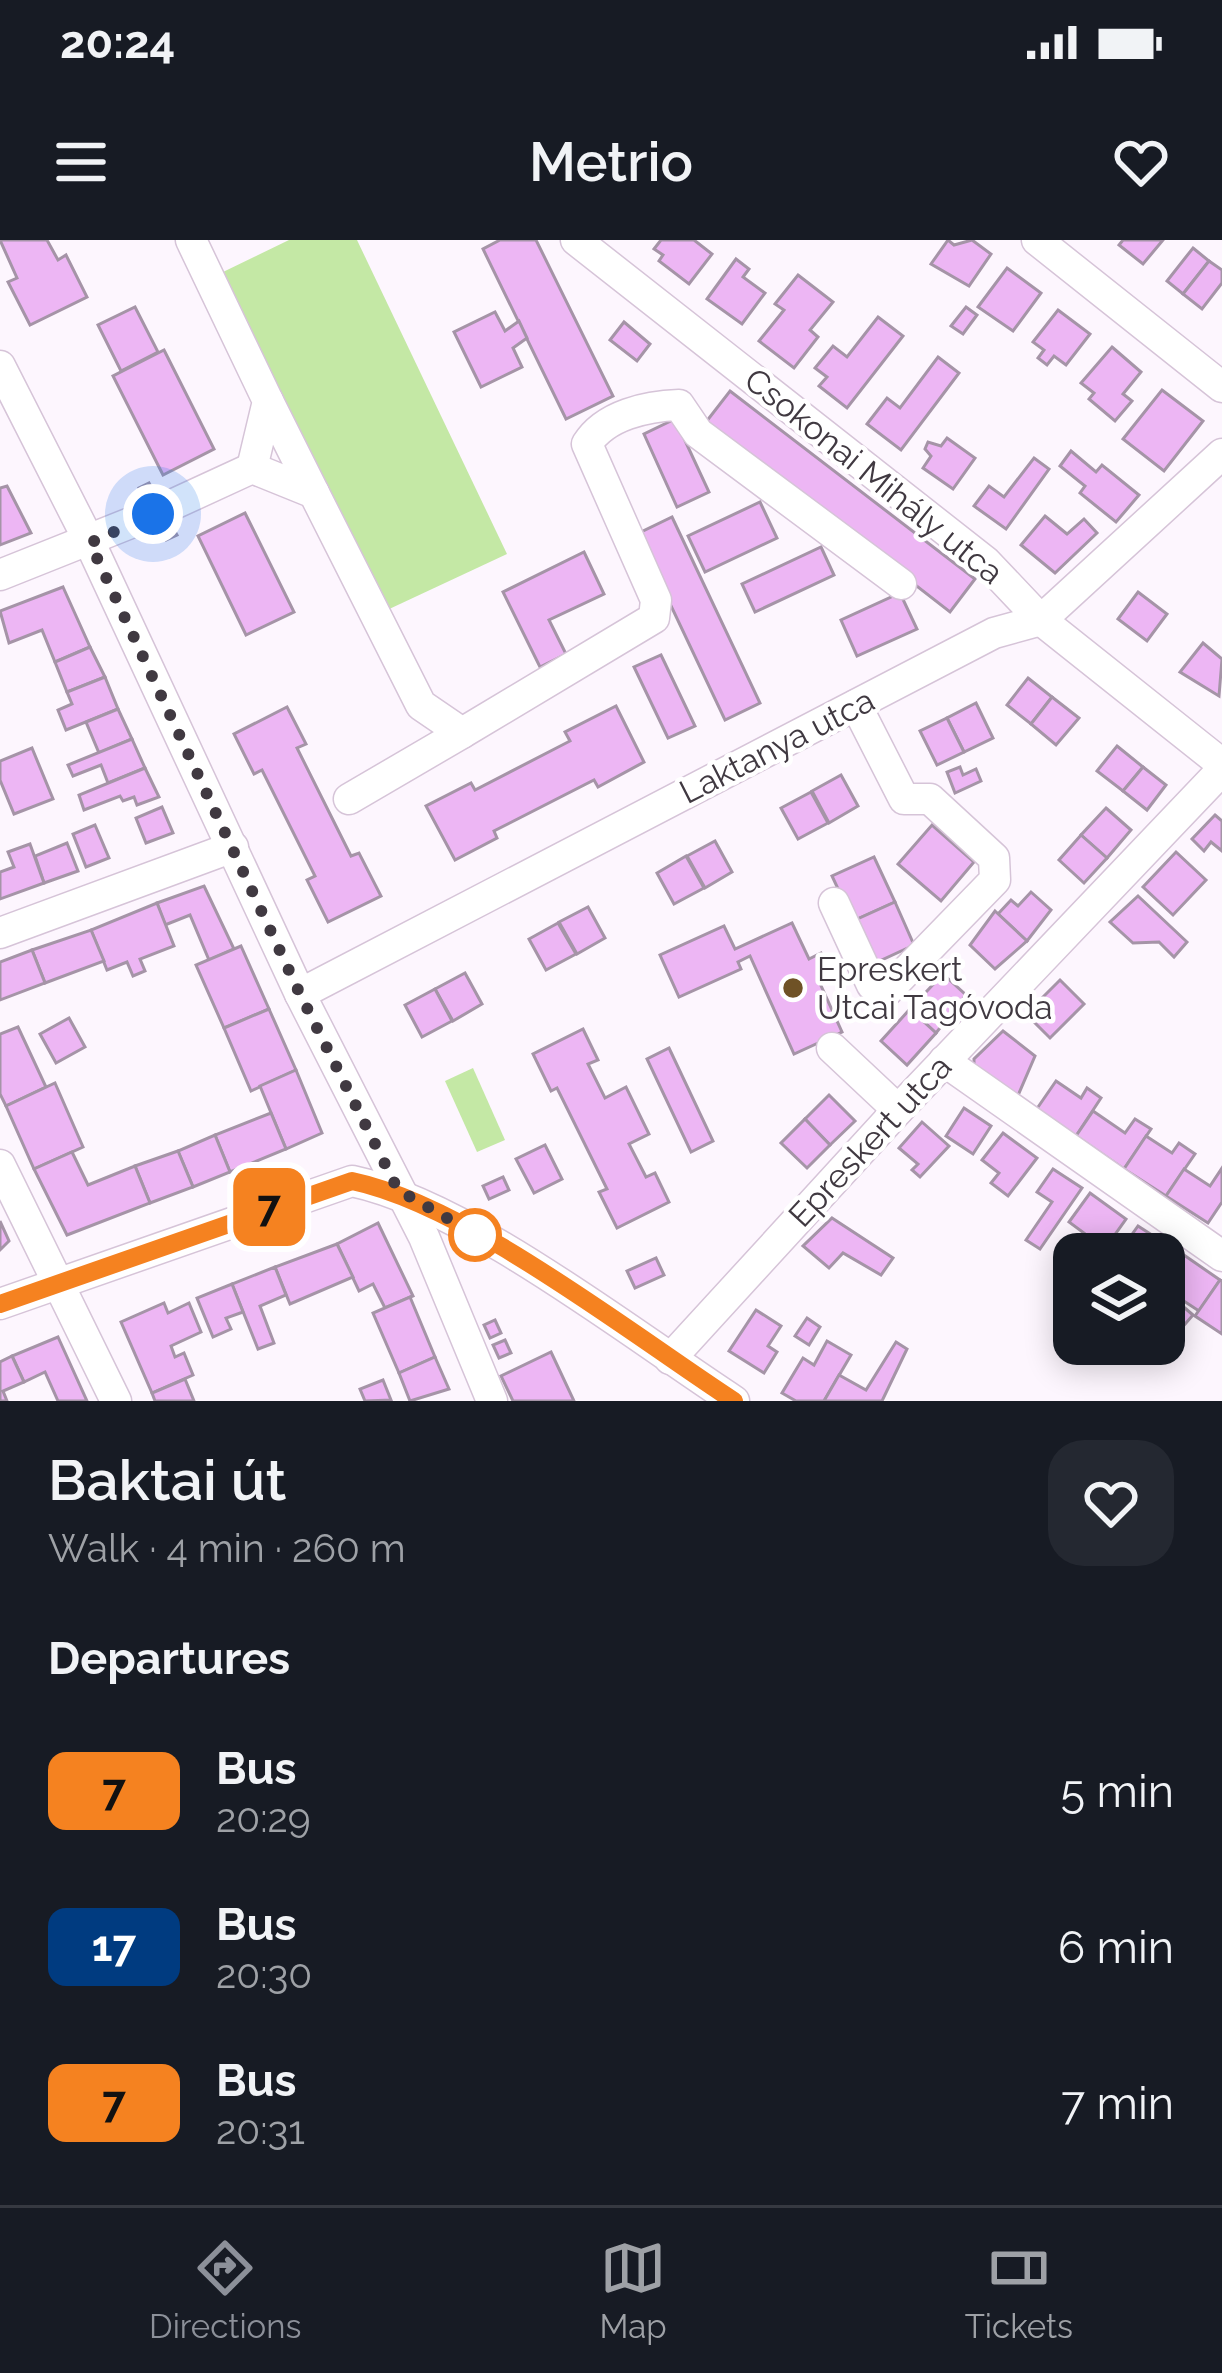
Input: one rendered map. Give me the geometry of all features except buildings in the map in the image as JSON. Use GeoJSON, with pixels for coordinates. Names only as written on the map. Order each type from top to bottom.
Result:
{"type":"FeatureCollection","features":[{"type":"Feature","properties":{"kind":"street"},"geometry":{"type":"LineString","coordinates":[[190,240],[421,705],[462,733]]}},
{"type":"Feature","properties":{"kind":"street","name":"Csokonai Mihály utca"},"geometry":{"type":"LineString","coordinates":[[576,240],[986,562],[1041,620],[1222,767]]}},
{"type":"Feature","properties":{"kind":"street"},"geometry":{"type":"LineString","coordinates":[[1037,240],[1222,387]]}},
{"type":"Feature","properties":{"kind":"street"},"geometry":{"type":"LineString","coordinates":[[0,366],[90,543],[300,994],[424,1237],[492,1401]]}},
{"type":"Feature","properties":{"kind":"street"},"geometry":{"type":"LineString","coordinates":[[252,468],[268,400]]}},
{"type":"Feature","properties":{"kind":"street"},"geometry":{"type":"LineString","coordinates":[[349,800],[654,618],[656,600],[587,444],[596,430],[650,406],[679,404],[698,433],[901,584]]}},
{"type":"Feature","properties":{"kind":"street","name":"Laktanya utca"},"geometry":{"type":"LineString","coordinates":[[300,994],[994,633],[1041,620],[1222,454]]}},
{"type":"Feature","properties":{"kind":"street"},"geometry":{"type":"LineString","coordinates":[[0,575],[90,543],[252,468],[314,493]]}},
{"type":"Feature","properties":{"kind":"street"},"geometry":{"type":"LineString","coordinates":[[416,760],[421,705]]}},
{"type":"Feature","properties":{"kind":"street"},"geometry":{"type":"LineString","coordinates":[[834,903],[872,985],[886,992],[995,880],[994,858],[930,799],[904,800],[856,705]]}},
{"type":"Feature","properties":{"kind":"street","name":"Epreskert utca"},"geometry":{"type":"LineString","coordinates":[[670,1359],[1222,767]]}},
{"type":"Feature","properties":{"kind":"street"},"geometry":{"type":"LineString","coordinates":[[0,933],[233,847]]}},
{"type":"Feature","properties":{"kind":"street"},"geometry":{"type":"LineString","coordinates":[[832,1048],[898,1110]]}},
{"type":"Feature","properties":{"kind":"street"},"geometry":{"type":"LineString","coordinates":[[944,1061],[1222,1256]]}},
{"type":"Feature","properties":{"kind":"street"},"geometry":{"type":"LineString","coordinates":[[0,1165],[116,1401]]}},
{"type":"Feature","properties":{"kind":"street"},"geometry":{"type":"LineString","coordinates":[[0,1304],[314,1190],[352,1181],[398,1190],[523,1262],[734,1401]]}},
{"type":"Feature","properties":{"kind":"green space"},"geometry":{"type":"Polygon","coordinates":[[[289,240],[357,240],[507,554],[385,611],[223,272],[289,240]]]}},
{"type":"Feature","properties":{"kind":"green space"},"geometry":{"type":"Polygon","coordinates":[[[473,1068],[505,1140],[477,1152],[445,1081],[473,1068]]]}},
{"type":"Feature","properties":{"kind":"bus line","name":"7"},"geometry":{"type":"LineString","coordinates":[[0,1304],[314,1190],[352,1181],[398,1190],[523,1262],[734,1401]]}},
{"type":"Feature","properties":{"kind":"place","name":"Epreskert Utcai Tagóvoda"},"geometry":{"type":"Point","coordinates":[793,988]}},
{"type":"Feature","properties":{"kind":"route"},"geometry":{"type":"LineString","coordinates":[[153,514],[90,543],[300,994],[398,1190],[487,1241],[475,1235]]}}]}
